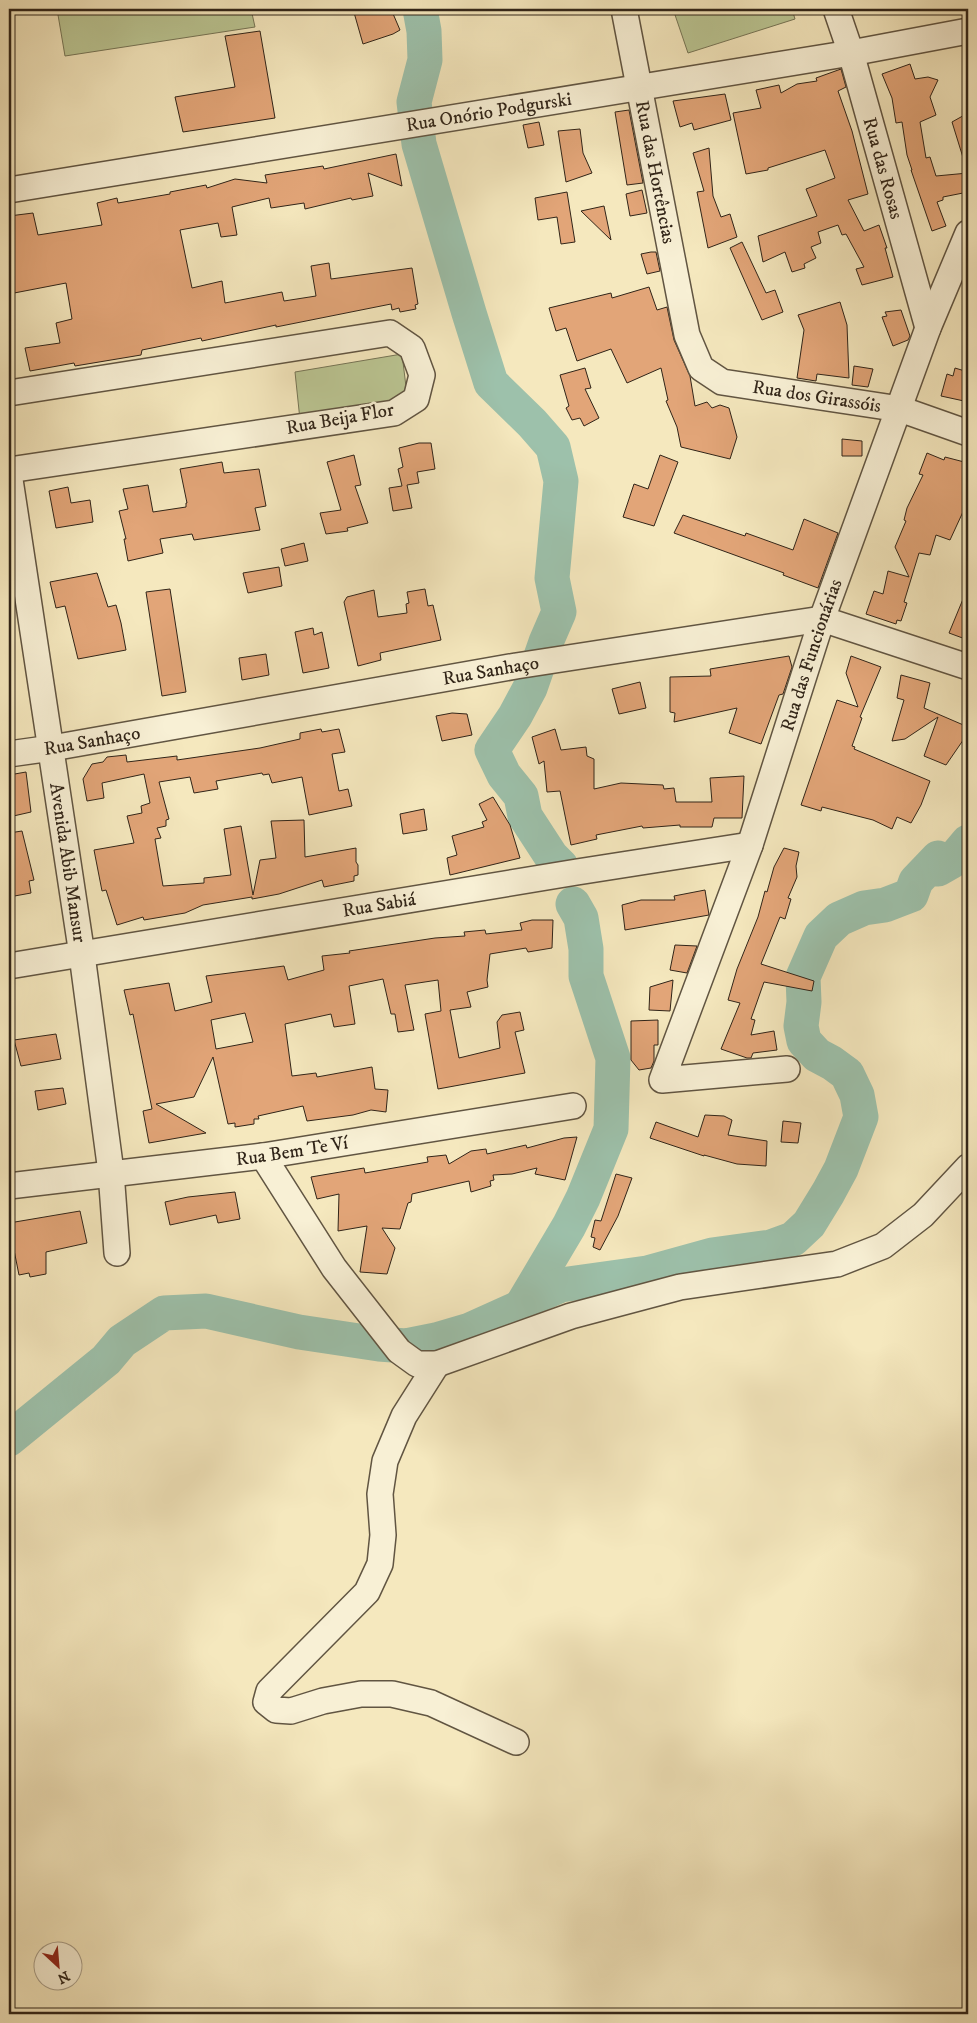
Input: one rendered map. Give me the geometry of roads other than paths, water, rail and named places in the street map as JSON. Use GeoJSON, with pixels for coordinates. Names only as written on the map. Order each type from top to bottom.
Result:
{"type":"FeatureCollection","features":[{"type":"Feature","properties":{"kind":"street","name":"Rua das Hortências"},"geometry":{"type":"LineString","coordinates":[[624,9],[687,335]]}},
{"type":"Feature","properties":{"kind":"street","name":"Rua das Rosas"},"geometry":{"type":"LineString","coordinates":[[836,9],[851,54],[928,328]]}},
{"type":"Feature","properties":{"kind":"street","name":"Rua Onório Podgurski"},"geometry":{"type":"LineString","coordinates":[[9,190],[851,54],[968,31]]}},
{"type":"Feature","properties":{"kind":"street","name":"Rua das Funcionárias"},"geometry":{"type":"LineString","coordinates":[[787,1069],[662,1080],[750,845],[822,619],[928,328],[968,233]]}},
{"type":"Feature","properties":{"kind":"street","name":"Rua Beija Flor"},"geometry":{"type":"LineString","coordinates":[[9,393],[390,333],[412,348],[422,375],[416,399],[394,413],[9,472]]}},
{"type":"Feature","properties":{"kind":"street","name":"Rua dos Girassóis"},"geometry":{"type":"LineString","coordinates":[[687,335],[701,368],[722,382],[900,409],[968,433]]}},
{"type":"Feature","properties":{"kind":"street","name":"Avenida Abib Mansur"},"geometry":{"type":"LineString","coordinates":[[9,472],[82,955],[111,1172],[117,1253]]}},
{"type":"Feature","properties":{"kind":"street","name":"Rua Sanhaço"},"geometry":{"type":"LineString","coordinates":[[9,754],[563,658],[822,619],[968,667]]}},
{"type":"Feature","properties":{"kind":"street","name":"Rua Sabiá"},"geometry":{"type":"LineString","coordinates":[[9,966],[750,845]]}},
{"type":"Feature","properties":{"kind":"street","name":"Rua Bem Te Ví"},"geometry":{"type":"LineString","coordinates":[[9,1186],[111,1172],[263,1156],[573,1106]]}},
{"type":"Feature","properties":{"kind":"street"},"geometry":{"type":"LineString","coordinates":[[263,1156],[334,1268],[399,1351],[416,1364],[437,1364],[570,1316],[680,1287],[837,1264],[883,1246],[923,1215],[968,1167]]}},
{"type":"Feature","properties":{"kind":"street"},"geometry":{"type":"LineString","coordinates":[[437,1364],[404,1416],[385,1461],[380,1494],[383,1535],[380,1564],[367,1592],[269,1691],[266,1702],[276,1710],[291,1711],[323,1701],[361,1694],[392,1694],[431,1702],[516,1742]]}},
{"type":"Feature","properties":{"kind":"waterway"},"geometry":{"type":"LineString","coordinates":[[420,9],[424,31],[425,60],[414,102],[419,144],[469,313],[491,383],[532,423],[553,447],[561,481],[552,578],[559,612],[530,688],[515,716],[492,750],[504,775],[521,796],[525,816],[551,856],[561,866]]}},
{"type":"Feature","properties":{"kind":"waterway"},"geometry":{"type":"LineString","coordinates":[[9,1439],[106,1360],[122,1341],[164,1313],[206,1311],[299,1332],[379,1344],[406,1346],[470,1330],[521,1307],[536,1296],[561,1285],[647,1273],[712,1255],[771,1247],[793,1239],[809,1224],[828,1193],[841,1169],[861,1117],[857,1095],[847,1074],[817,1055],[804,1041],[801,1026],[804,1002],[803,977],[821,936],[839,919],[864,908],[885,905],[911,895],[916,881],[938,858],[938,869],[952,861],[968,842]]}},
{"type":"Feature","properties":{"kind":"waterway"},"geometry":{"type":"LineString","coordinates":[[521,1307],[569,1226],[583,1198],[611,1129],[613,1058],[586,976],[586,949],[581,918],[573,904]]}}]}
